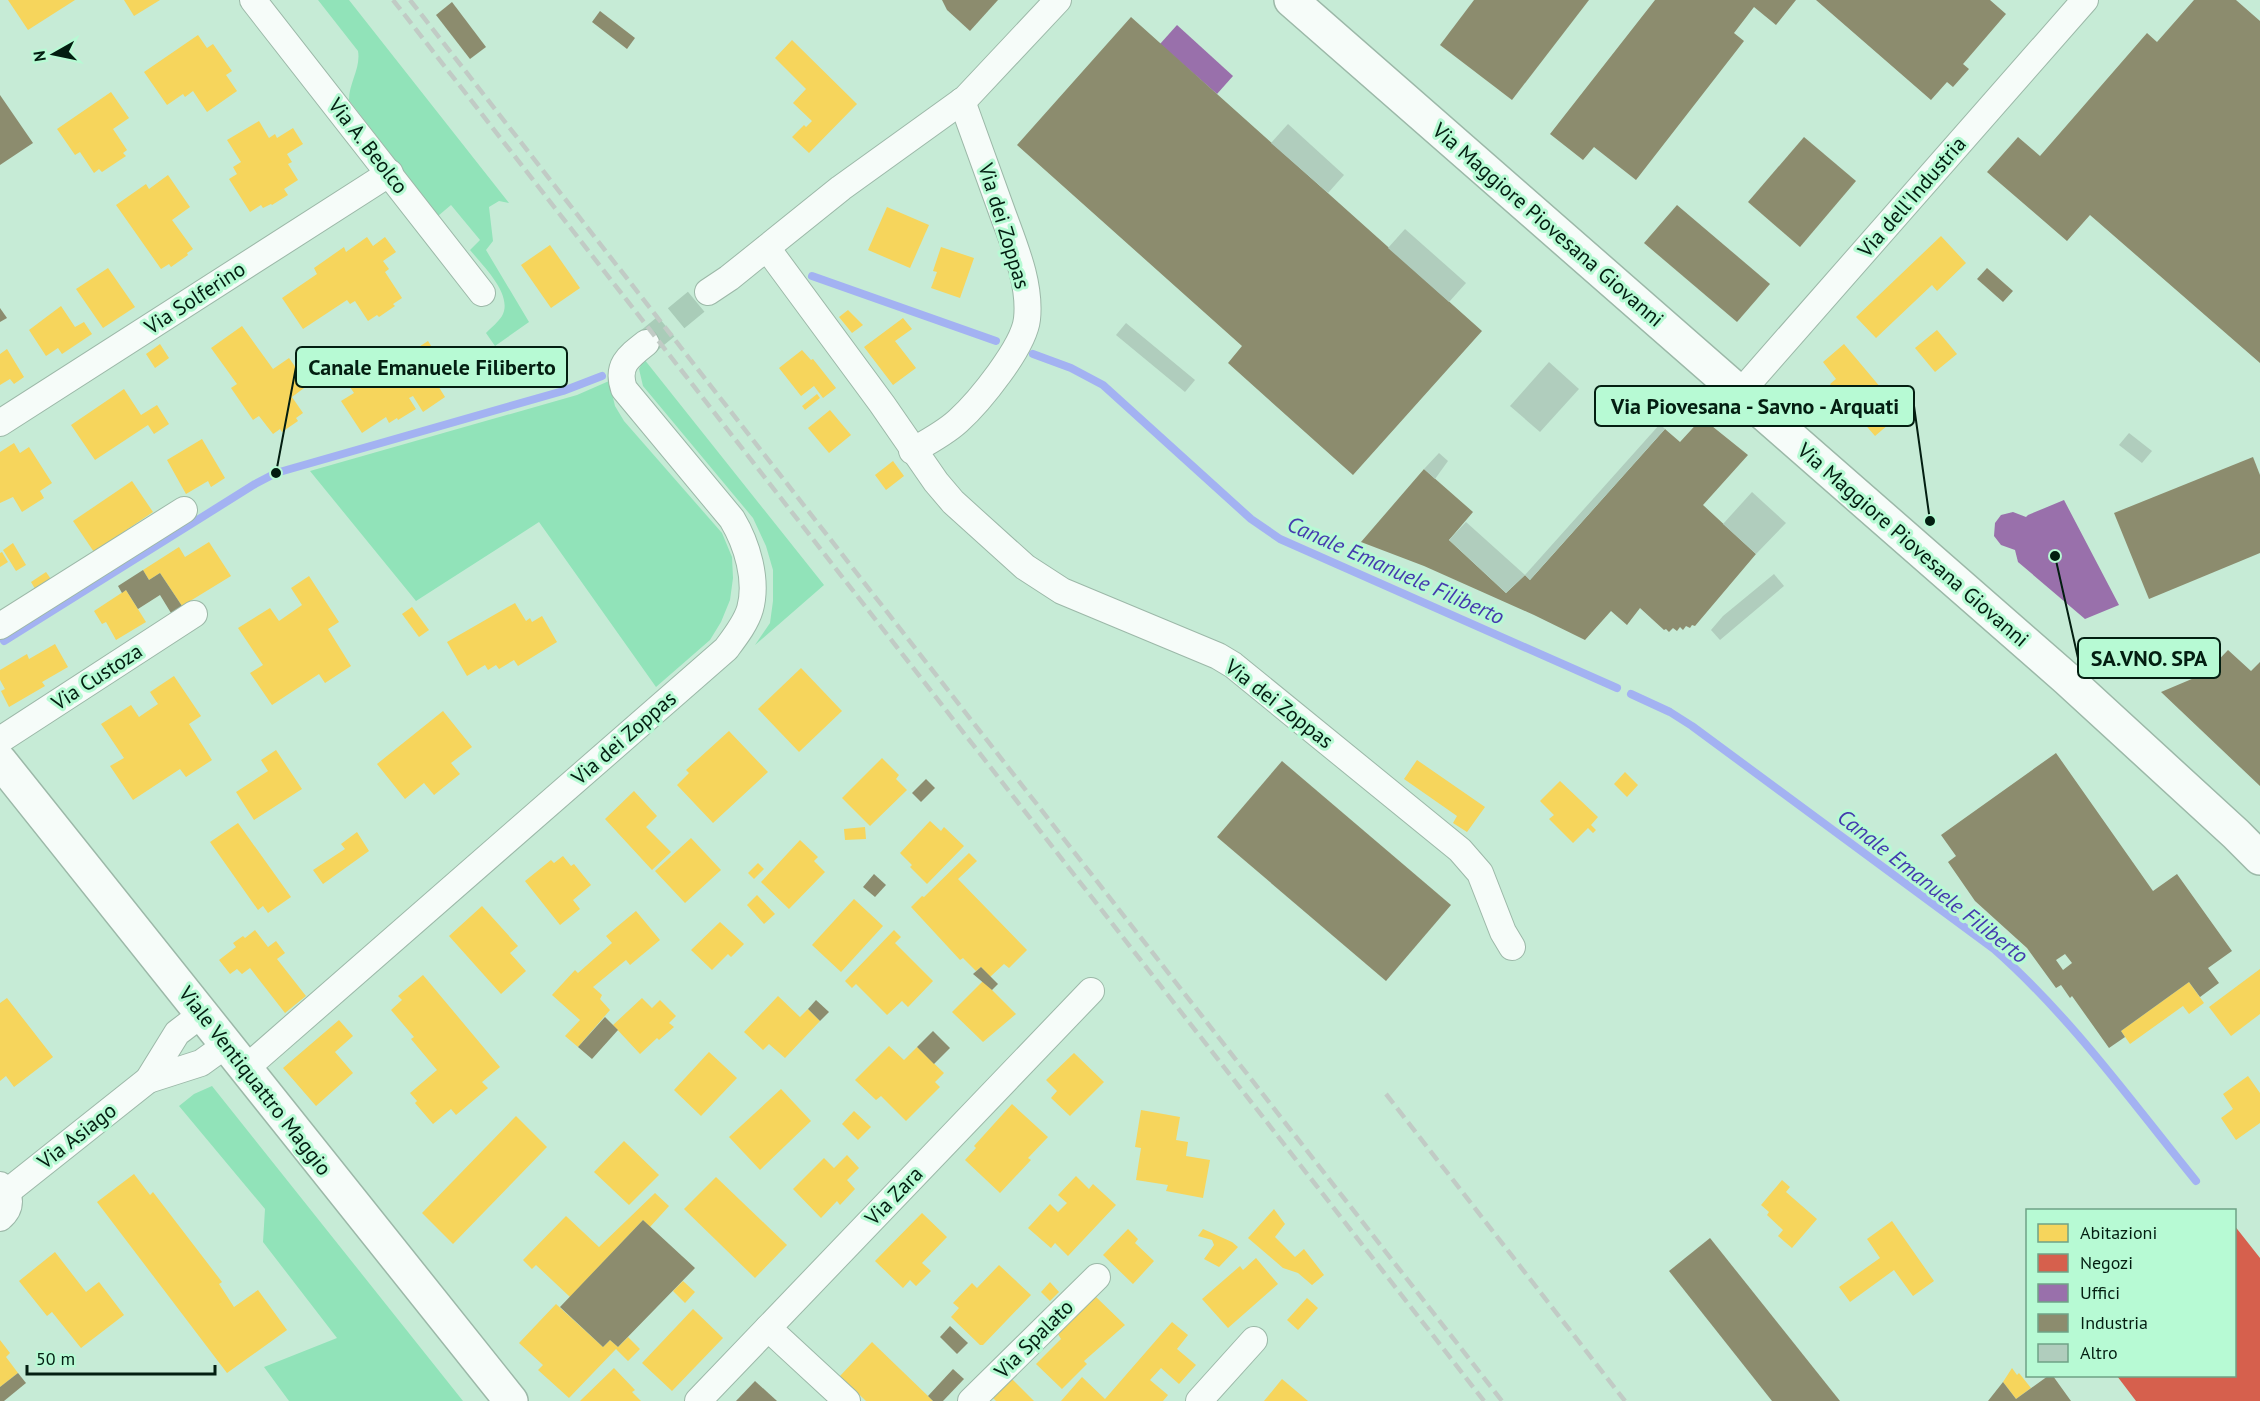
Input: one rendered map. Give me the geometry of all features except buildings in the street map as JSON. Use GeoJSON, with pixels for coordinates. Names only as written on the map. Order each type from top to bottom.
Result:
{"type":"FeatureCollection","features":[{"type":"Feature","properties":{"kind":"street","name":"Via A. Beolco"},"geometry":{"type":"LineString","coordinates":[[253,0],[482,293]]}},
{"type":"Feature","properties":{"kind":"street"},"geometry":{"type":"LineString","coordinates":[[708,292],[841,188],[962,101],[997,68],[1058,0]]}},
{"type":"Feature","properties":{"kind":"street","name":"Via Maggiore Piovesana Giovanni"},"geometry":{"type":"LineString","coordinates":[[1291,0],[2067,679],[2260,858]]}},
{"type":"Feature","properties":{"kind":"street","name":"Via dell'Industria"},"geometry":{"type":"LineString","coordinates":[[1739,394],[2085,0]]}},
{"type":"Feature","properties":{"kind":"street","name":"Via dei Zoppas"},"geometry":{"type":"LineString","coordinates":[[912,451],[958,421],[982,396],[1003,368],[1024,332],[1027,319],[1026,293],[1020,262],[962,101]]}},
{"type":"Feature","properties":{"kind":"street","name":"Via Solferino"},"geometry":{"type":"LineString","coordinates":[[0,423],[390,173]]}},
{"type":"Feature","properties":{"kind":"street","name":"Via dei Zoppas"},"geometry":{"type":"LineString","coordinates":[[767,248],[882,404],[912,451],[953,502],[1025,567],[1062,591],[1225,660],[1460,850],[1480,873],[1503,932],[1512,947]]}},
{"type":"Feature","properties":{"kind":"street","name":"Via dei Zoppas"},"geometry":{"type":"LineString","coordinates":[[235,1057],[726,649],[741,629],[750,609],[752,586],[744,538],[732,519],[624,389],[621,370],[626,361],[646,343]]}},
{"type":"Feature","properties":{"kind":"street"},"geometry":{"type":"LineString","coordinates":[[0,626],[184,510]]}},
{"type":"Feature","properties":{"kind":"street","name":"Via Custoza"},"geometry":{"type":"LineString","coordinates":[[0,740],[194,614]]}},
{"type":"Feature","properties":{"kind":"street","name":"Viale Ventiquattro Maggio"},"geometry":{"type":"LineString","coordinates":[[0,761],[511,1401]]}},
{"type":"Feature","properties":{"kind":"street","name":"Via Zara"},"geometry":{"type":"LineString","coordinates":[[698,1401],[1090,991]]}},
{"type":"Feature","properties":{"kind":"street","name":"Via Asiago"},"geometry":{"type":"LineString","coordinates":[[148,1080],[177,1033],[202,1014]]}},
{"type":"Feature","properties":{"kind":"street","name":"Via Asiago"},"geometry":{"type":"LineString","coordinates":[[4,1188],[148,1080],[201,1063],[235,1057]]}},
{"type":"Feature","properties":{"kind":"street"},"geometry":{"type":"LineString","coordinates":[[0,1218],[7,1211],[9,1204],[4,1188]]}},
{"type":"Feature","properties":{"kind":"street","name":"Via Spalato"},"geometry":{"type":"LineString","coordinates":[[971,1401],[1097,1277]]}},
{"type":"Feature","properties":{"kind":"street"},"geometry":{"type":"LineString","coordinates":[[768,1328],[847,1401]]}},
{"type":"Feature","properties":{"kind":"street"},"geometry":{"type":"LineString","coordinates":[[1199,1401],[1254,1340]]}},
{"type":"Feature","properties":{"kind":"green space"},"geometry":{"type":"Polygon","coordinates":[[[318,0],[349,0],[509,203],[499,201],[489,207],[493,241],[486,250],[529,322],[495,346],[486,333],[502,316],[505,308],[504,299],[489,272],[470,250],[480,240],[451,205],[438,216],[349,100],[358,63],[358,51],[318,0]]]}},
{"type":"Feature","properties":{"kind":"green space"},"geometry":{"type":"Polygon","coordinates":[[[644,359],[824,585],[755,645],[770,623],[773,601],[773,570],[766,546],[753,518],[643,386],[639,369],[644,359]]]}},
{"type":"Feature","properties":{"kind":"green space"},"geometry":{"type":"Polygon","coordinates":[[[609,381],[615,406],[624,421],[722,533],[732,557],[733,578],[730,600],[721,622],[710,640],[656,687],[539,522],[416,601],[310,471],[577,395],[609,381]]]}},
{"type":"Feature","properties":{"kind":"green space"},"geometry":{"type":"Polygon","coordinates":[[[212,1086],[463,1401],[289,1401],[264,1367],[337,1338],[263,1242],[265,1209],[179,1106],[194,1094],[212,1086]]]}},
{"type":"Feature","properties":{"kind":"waterway","name":"Canale Emanuele Filiberto"},"geometry":{"type":"LineString","coordinates":[[812,276],[996,341]]}},
{"type":"Feature","properties":{"kind":"waterway","name":"Canale Emanuele Filiberto"},"geometry":{"type":"LineString","coordinates":[[1033,354],[1071,368],[1103,385],[1251,519],[1280,539],[1617,688]]}},
{"type":"Feature","properties":{"kind":"waterway","name":"Canale Emanuele Filiberto"},"geometry":{"type":"LineString","coordinates":[[4,641],[276,473],[563,391],[602,376]]}},
{"type":"Feature","properties":{"kind":"waterway","name":"Canale Emanuele Filiberto"},"geometry":{"type":"LineString","coordinates":[[1631,694],[1670,712],[1692,726],[1994,949],[2075,1031],[2196,1181]]}},
{"type":"Feature","properties":{"kind":"tunnel"},"geometry":{"type":"LineString","coordinates":[[646,343],[708,292]]}},
{"type":"Feature","properties":{"kind":"railway"},"geometry":{"type":"LineString","coordinates":[[393,0],[1484,1401]]}},
{"type":"Feature","properties":{"kind":"railway"},"geometry":{"type":"LineString","coordinates":[[410,0],[1502,1401]]}},
{"type":"Feature","properties":{"kind":"railway"},"geometry":{"type":"LineString","coordinates":[[1386,1094],[1625,1401]]}},
{"type":"Feature","properties":{"kind":"place","name":"Canale Emanuele Filiberto"},"geometry":{"type":"Point","coordinates":[276,473]}},
{"type":"Feature","properties":{"kind":"place","name":"Via Piovesana - Savno - Arquati"},"geometry":{"type":"Point","coordinates":[1930,521]}},
{"type":"Feature","properties":{"kind":"place","name":"SA.VNO. SPA"},"geometry":{"type":"Point","coordinates":[2055,556]}}]}
